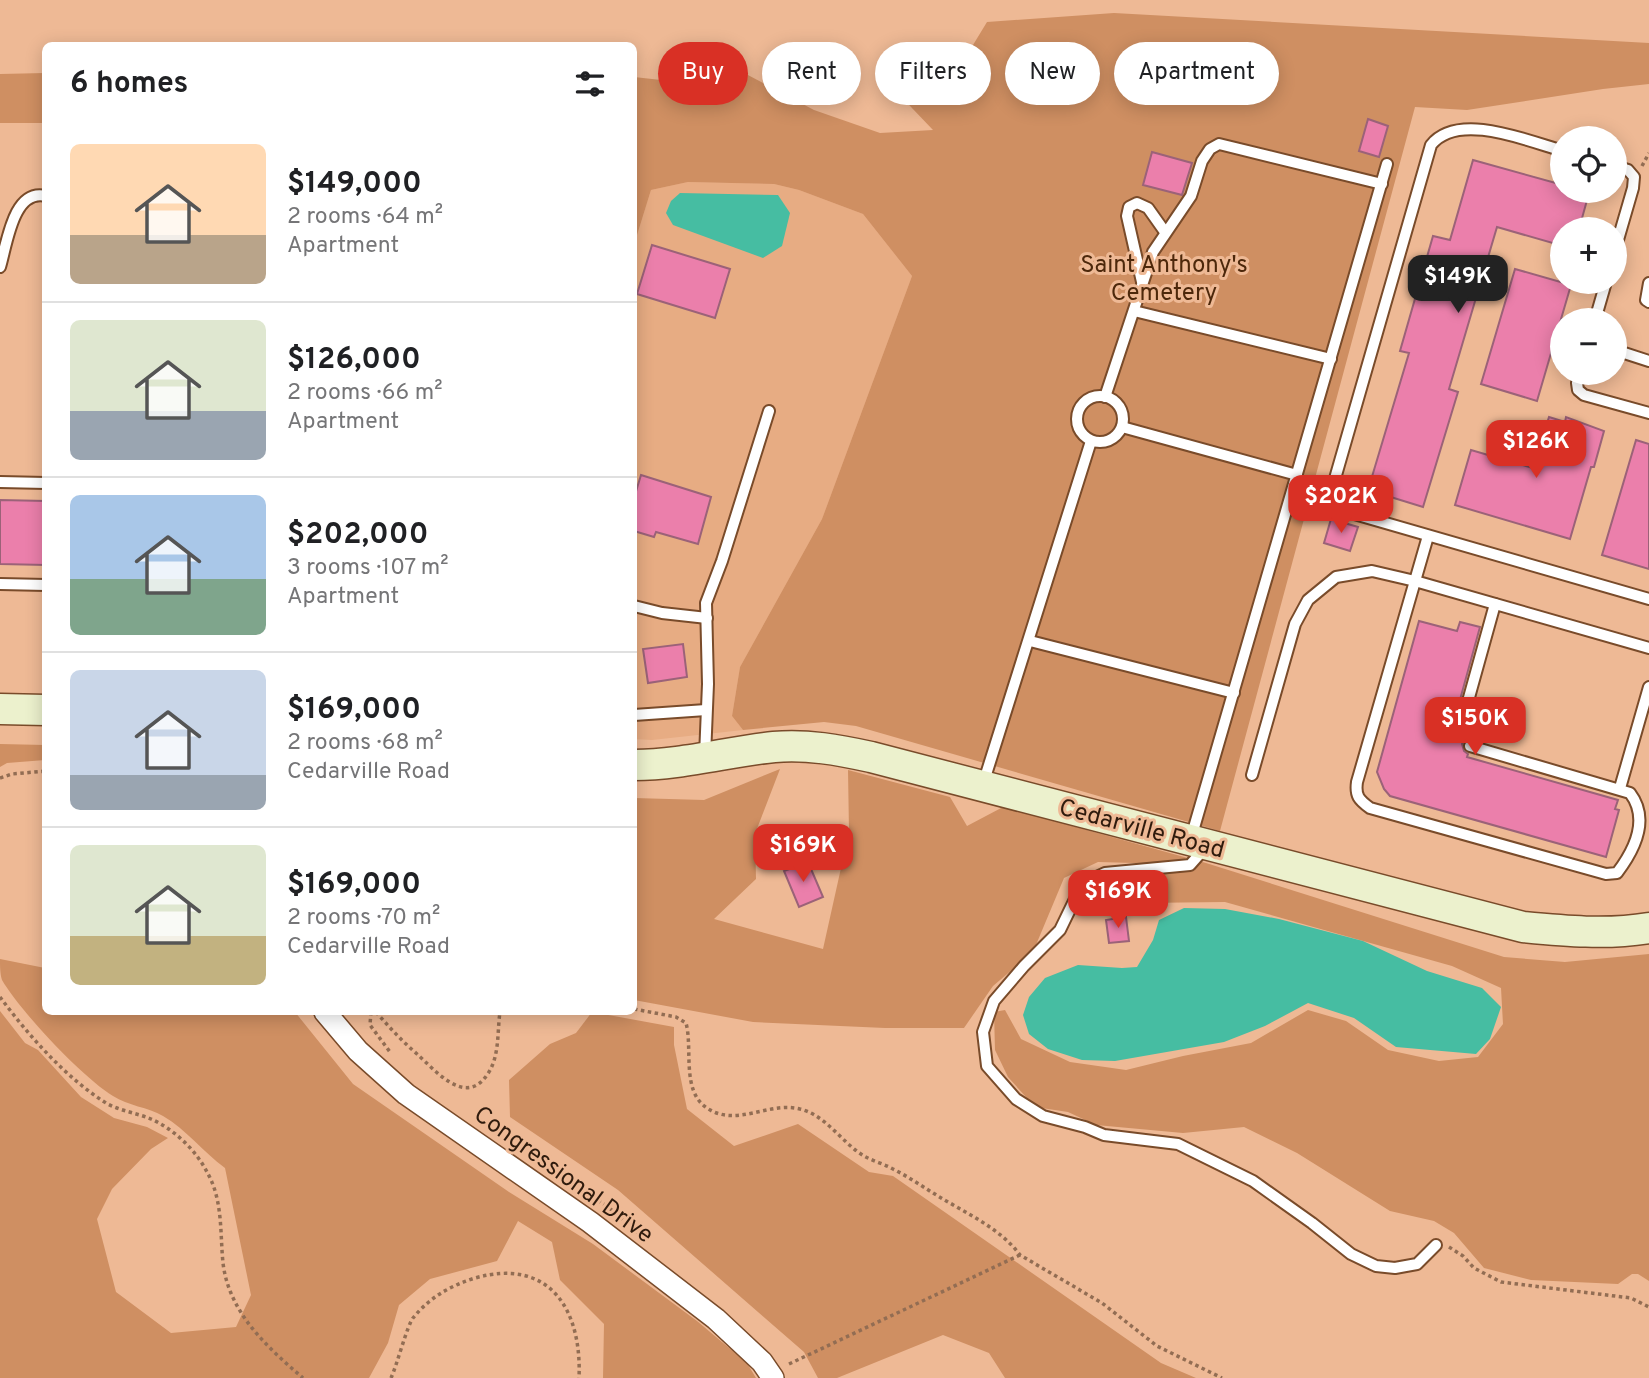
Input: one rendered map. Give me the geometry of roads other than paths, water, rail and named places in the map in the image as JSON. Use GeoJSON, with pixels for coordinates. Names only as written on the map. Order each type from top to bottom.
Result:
{"type":"FeatureCollection","features":[{"type":"Feature","properties":{"kind":"main road"},"geometry":{"type":"LineString","coordinates":[[0,709],[42,710]]}},
{"type":"Feature","properties":{"kind":"main road","name":"Cedarville Road"},"geometry":{"type":"LineString","coordinates":[[637,765],[705,759],[774,747],[830,749],[1523,927],[1574,932],[1642,928]]}},
{"type":"Feature","properties":{"kind":"street","name":"Congressional Drive"},"geometry":{"type":"LineString","coordinates":[[328,1015],[358,1051],[406,1094],[590,1222],[716,1319],[762,1362],[781,1371]]}},
{"type":"Feature","properties":{"kind":"lane"},"geometry":{"type":"LineString","coordinates":[[1550,147],[1491,130],[1445,133],[1431,145],[1330,496],[1331,502],[1337,509],[1649,599]]}},
{"type":"Feature","properties":{"kind":"lane"},"geometry":{"type":"LineString","coordinates":[[1105,397],[1153,252],[1191,196],[1210,149],[1219,144],[1381,184]]}},
{"type":"Feature","properties":{"kind":"lane"},"geometry":{"type":"LineString","coordinates":[[1387,164],[1234,694],[1199,843],[1190,865],[1105,873],[1086,881],[1060,930],[994,1002],[983,1032],[987,1066],[1016,1100],[1043,1116],[1104,1135],[1178,1144],[1252,1181],[1351,1254],[1377,1266],[1395,1268],[1417,1264],[1436,1245]]}},
{"type":"Feature","properties":{"kind":"lane"},"geometry":{"type":"LineString","coordinates":[[1624,217],[1634,177],[1627,170]]}},
{"type":"Feature","properties":{"kind":"lane"},"geometry":{"type":"LineString","coordinates":[[0,267],[18,206],[27,198],[42,195]]}},
{"type":"Feature","properties":{"kind":"lane"},"geometry":{"type":"LineString","coordinates":[[1143,285],[1127,216],[1129,207],[1137,203],[1147,208],[1165,232]]}},
{"type":"Feature","properties":{"kind":"lane"},"geometry":{"type":"LineString","coordinates":[[1649,284],[1646,295],[1649,302]]}},
{"type":"Feature","properties":{"kind":"lane"},"geometry":{"type":"LineString","coordinates":[[1134,311],[1331,359]]}},
{"type":"Feature","properties":{"kind":"lane"},"geometry":{"type":"LineString","coordinates":[[1627,354],[1649,360]]}},
{"type":"Feature","properties":{"kind":"lane"},"geometry":{"type":"LineString","coordinates":[[1577,385],[1578,390],[1584,395],[1649,413]]}},
{"type":"Feature","properties":{"kind":"lane"},"geometry":{"type":"LineString","coordinates":[[1105,397],[1118,405],[1123,419],[1122,426],[1113,439],[1098,442],[1091,440],[1080,431],[1077,416],[1079,409],[1090,399],[1105,397]]}},
{"type":"Feature","properties":{"kind":"lane"},"geometry":{"type":"LineString","coordinates":[[705,759],[708,684],[706,603],[730,539],[769,411]]}},
{"type":"Feature","properties":{"kind":"lane"},"geometry":{"type":"LineString","coordinates":[[1122,426],[1297,475]]}},
{"type":"Feature","properties":{"kind":"lane"},"geometry":{"type":"LineString","coordinates":[[982,786],[1030,641],[1091,440]]}},
{"type":"Feature","properties":{"kind":"lane"},"geometry":{"type":"LineString","coordinates":[[0,482],[42,483]]}},
{"type":"Feature","properties":{"kind":"lane"},"geometry":{"type":"LineString","coordinates":[[1428,536],[1357,782],[1359,800],[1370,808],[1606,874],[1617,873],[1641,840],[1646,825],[1646,811],[1640,800],[1620,788],[1470,746]]}},
{"type":"Feature","properties":{"kind":"lane"},"geometry":{"type":"LineString","coordinates":[[1252,775],[1295,624],[1308,600],[1336,577],[1372,571],[1415,580],[1649,648]]}},
{"type":"Feature","properties":{"kind":"lane"},"geometry":{"type":"LineString","coordinates":[[0,584],[42,585]]}},
{"type":"Feature","properties":{"kind":"lane"},"geometry":{"type":"LineString","coordinates":[[1460,730],[1495,604]]}},
{"type":"Feature","properties":{"kind":"lane"},"geometry":{"type":"LineString","coordinates":[[637,607],[662,613],[707,618]]}},
{"type":"Feature","properties":{"kind":"lane"},"geometry":{"type":"LineString","coordinates":[[1030,641],[1234,694]]}},
{"type":"Feature","properties":{"kind":"lane"},"geometry":{"type":"LineString","coordinates":[[1620,788],[1649,687]]}},
{"type":"Feature","properties":{"kind":"lane"},"geometry":{"type":"LineString","coordinates":[[637,715],[706,710]]}},
{"type":"Feature","properties":{"kind":"water"},"geometry":{"type":"Polygon","coordinates":[[[680,193],[778,195],[790,213],[782,246],[763,258],[673,225],[666,213],[671,201],[680,193]]]}},
{"type":"Feature","properties":{"kind":"water"},"geometry":{"type":"Polygon","coordinates":[[[1184,908],[1225,909],[1279,919],[1363,941],[1427,971],[1482,988],[1501,1007],[1490,1039],[1476,1054],[1396,1047],[1354,1018],[1308,1003],[1265,1026],[1224,1042],[1115,1061],[1082,1060],[1048,1049],[1029,1034],[1023,1015],[1029,997],[1045,978],[1078,965],[1137,967],[1153,940],[1159,920],[1184,908]]]}},
{"type":"Feature","properties":{"kind":"park label","name":"Saint Anthony's Cemetery"},"geometry":{"type":"Point","coordinates":[1164,278]}}]}
